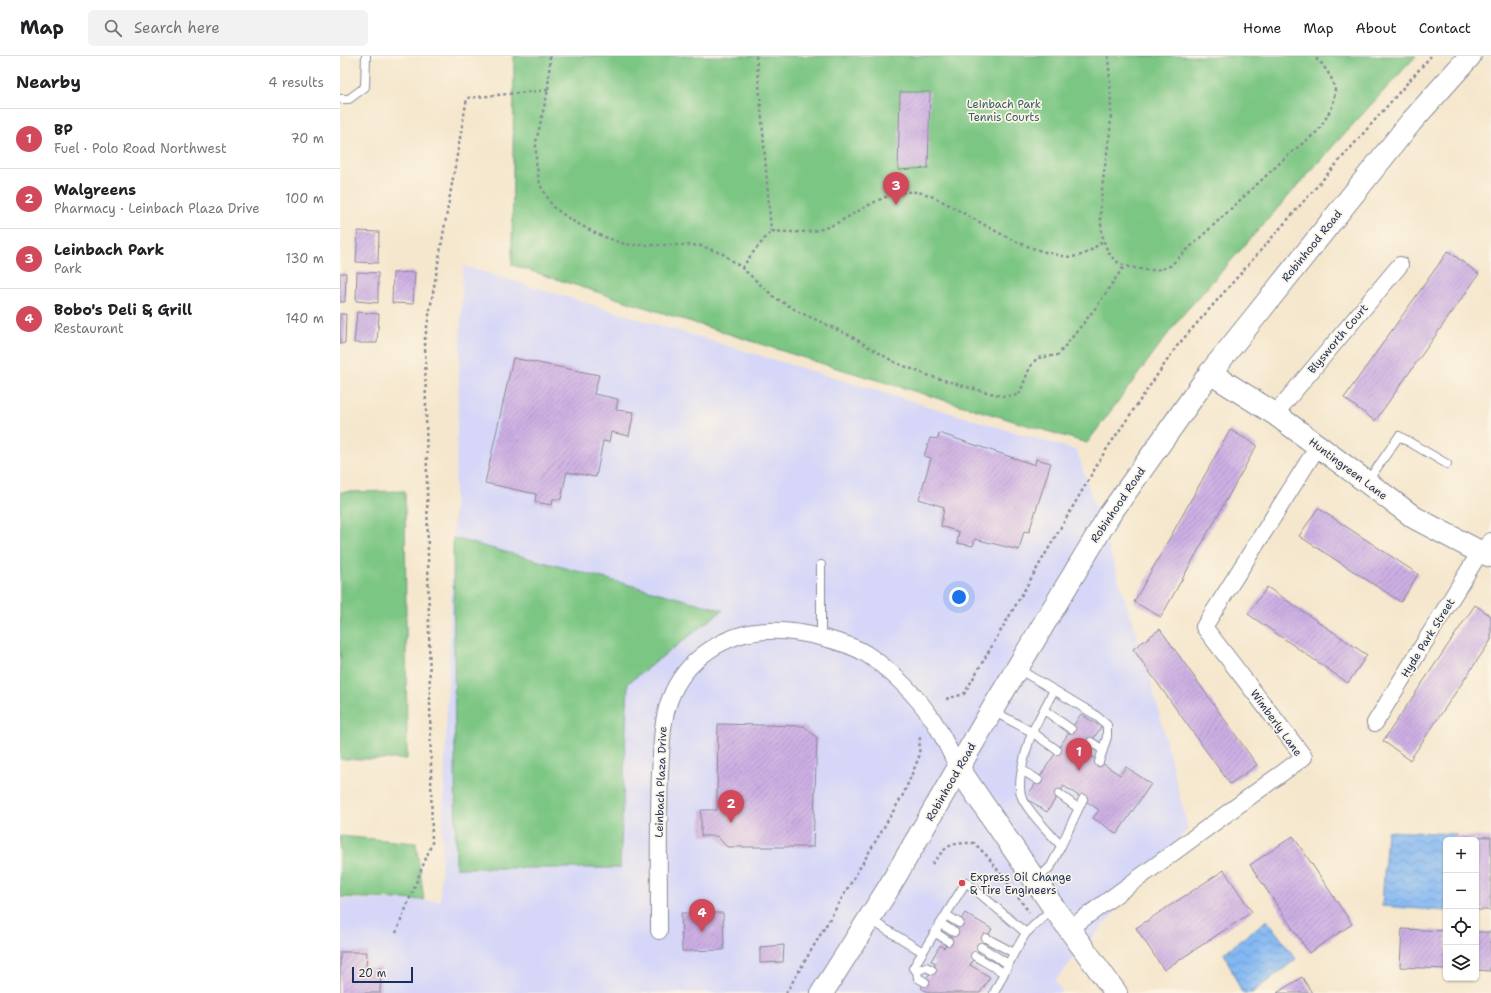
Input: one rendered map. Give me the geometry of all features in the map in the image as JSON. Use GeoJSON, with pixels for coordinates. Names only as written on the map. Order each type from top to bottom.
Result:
{"type":"FeatureCollection","features":[{"type":"Feature","properties":{"kind":"main road","name":"Robinhood Road"},"geometry":{"type":"LineString","coordinates":[[822,993],[959,769],[992,710],[1110,514],[1210,373],[1411,122],[1470,56]]}},
{"type":"Feature","properties":{"kind":"main road","name":"Huntingreen Lane"},"geometry":{"type":"LineString","coordinates":[[1210,373],[1275,414],[1415,518],[1487,550]]}},
{"type":"Feature","properties":{"kind":"main road"},"geometry":{"type":"LineString","coordinates":[[959,769],[1054,908],[1116,993]]}},
{"type":"Feature","properties":{"kind":"street","name":"Blysworth Court"},"geometry":{"type":"LineString","coordinates":[[1275,414],[1400,265]]}},
{"type":"Feature","properties":{"kind":"street","name":"Wimberly Lane"},"geometry":{"type":"LineString","coordinates":[[1069,929],[1304,757],[1204,627],[1318,446]]}},
{"type":"Feature","properties":{"kind":"street","name":"Hyde Park Street"},"geometry":{"type":"LineString","coordinates":[[1375,723],[1487,550]]}},
{"type":"Feature","properties":{"kind":"street","name":"Leinbach Plaza Drive"},"geometry":{"type":"LineString","coordinates":[[659,931],[660,788],[663,722],[670,698],[680,679],[692,664],[706,652],[731,638],[749,633],[767,631],[796,632],[821,637],[851,646],[867,654],[889,671],[916,698],[933,720],[959,769]]}},
{"type":"Feature","properties":{"kind":"lane"},"geometry":{"type":"LineString","coordinates":[[340,99],[349,99],[365,87],[366,56]]}},
{"type":"Feature","properties":{"kind":"lane"},"geometry":{"type":"LineString","coordinates":[[1367,483],[1399,436],[1447,464]]}},
{"type":"Feature","properties":{"kind":"lane"},"geometry":{"type":"LineString","coordinates":[[820,565],[821,637]]}},
{"type":"Feature","properties":{"kind":"lane"},"geometry":{"type":"LineString","coordinates":[[1018,669],[1094,714],[1107,725],[1107,737],[1099,762]]}},
{"type":"Feature","properties":{"kind":"lane"},"geometry":{"type":"LineString","coordinates":[[1054,690],[1032,732],[1026,749],[1020,786],[1021,795],[1025,804],[1061,846]]}},
{"type":"Feature","properties":{"kind":"lane"},"geometry":{"type":"LineString","coordinates":[[992,710],[1032,732],[1058,750]]}},
{"type":"Feature","properties":{"kind":"lane"},"geometry":{"type":"LineString","coordinates":[[1044,710],[1071,729]]}},
{"type":"Feature","properties":{"kind":"lane"},"geometry":{"type":"LineString","coordinates":[[1091,742],[1103,750]]}},
{"type":"Feature","properties":{"kind":"lane"},"geometry":{"type":"LineString","coordinates":[[1022,770],[1038,780]]}},
{"type":"Feature","properties":{"kind":"lane"},"geometry":{"type":"LineString","coordinates":[[1059,794],[1078,808]]}},
{"type":"Feature","properties":{"kind":"lane"},"geometry":{"type":"LineString","coordinates":[[1036,881],[1051,866],[1083,799]]}},
{"type":"Feature","properties":{"kind":"lane"},"geometry":{"type":"LineString","coordinates":[[925,982],[918,978],[917,971],[913,968],[936,933],[966,882],[1026,933]]}},
{"type":"Feature","properties":{"kind":"lane"},"geometry":{"type":"LineString","coordinates":[[994,993],[1008,964],[1026,933],[1054,908]]}},
{"type":"Feature","properties":{"kind":"lane"},"geometry":{"type":"LineString","coordinates":[[946,915],[959,923]]}},
{"type":"Feature","properties":{"kind":"lane"},"geometry":{"type":"LineString","coordinates":[[869,918],[923,952]]}},
{"type":"Feature","properties":{"kind":"lane"},"geometry":{"type":"LineString","coordinates":[[941,924],[954,932]]}},
{"type":"Feature","properties":{"kind":"lane"},"geometry":{"type":"LineString","coordinates":[[936,933],[948,941]]}},
{"type":"Feature","properties":{"kind":"lane"},"geometry":{"type":"LineString","coordinates":[[986,938],[1014,954]]}},
{"type":"Feature","properties":{"kind":"lane"},"geometry":{"type":"LineString","coordinates":[[981,947],[1008,964]]}},
{"type":"Feature","properties":{"kind":"lane"},"geometry":{"type":"LineString","coordinates":[[975,956],[1004,973]]}},
{"type":"Feature","properties":{"kind":"lane"},"geometry":{"type":"LineString","coordinates":[[917,971],[926,967],[932,970]]}},
{"type":"Feature","properties":{"kind":"path"},"geometry":{"type":"LineString","coordinates":[[550,56],[548,90],[536,142],[536,163],[540,185],[553,207],[571,220],[597,234],[621,243],[634,245],[688,244],[702,246],[723,254],[742,268],[774,297],[799,312],[850,335],[896,363],[930,376],[1002,396],[1019,395],[1030,367],[1037,358],[1058,355],[1097,306],[1124,266]]}},
{"type":"Feature","properties":{"kind":"path"},"geometry":{"type":"LineString","coordinates":[[742,268],[771,231],[756,56]]}},
{"type":"Feature","properties":{"kind":"path"},"geometry":{"type":"LineString","coordinates":[[1108,56],[1110,129],[1101,217],[1103,241],[1109,254],[1124,266],[1157,270],[1170,266],[1280,162],[1318,131],[1333,105],[1335,90],[1332,77],[1322,64],[1313,56]]}},
{"type":"Feature","properties":{"kind":"path"},"geometry":{"type":"LineString","coordinates":[[946,699],[964,694],[1104,453],[1177,346],[1430,56]]}},
{"type":"Feature","properties":{"kind":"path"},"geometry":{"type":"LineString","coordinates":[[396,932],[432,843],[425,338],[467,98],[548,90]]}},
{"type":"Feature","properties":{"kind":"path"},"geometry":{"type":"LineString","coordinates":[[771,231],[803,233],[824,228],[898,193],[913,192],[924,193],[1011,240],[1038,251],[1076,257],[1090,252],[1103,241]]}},
{"type":"Feature","properties":{"kind":"path"},"geometry":{"type":"LineString","coordinates":[[786,993],[904,793],[919,757],[920,736]]}},
{"type":"Feature","properties":{"kind":"shaded area"},"geometry":{"type":"Polygon","coordinates":[[[463,266],[1077,451],[1148,669],[1188,829],[1055,980],[1063,993],[340,993],[340,899],[440,901],[463,266]]]}},
{"type":"Feature","properties":{"kind":"green space","name":"Leinbach Park Tennis Courts"},"geometry":{"type":"Polygon","coordinates":[[[514,56],[1416,56],[1334,145],[1179,319],[1087,443],[817,362],[512,265],[514,56]]]}},
{"type":"Feature","properties":{"kind":"green space"},"geometry":{"type":"Polygon","coordinates":[[[405,491],[407,759],[340,759],[340,492],[405,491]]]}},
{"type":"Feature","properties":{"kind":"green space"},"geometry":{"type":"Polygon","coordinates":[[[453,538],[723,610],[628,683],[620,868],[456,868],[453,538]]]}},
{"type":"Feature","properties":{"kind":"green space"},"geometry":{"type":"Polygon","coordinates":[[[340,836],[416,843],[424,900],[340,897],[340,836]]]}},
{"type":"Feature","properties":{"kind":"water"},"geometry":{"type":"Polygon","coordinates":[[[1387,831],[1456,834],[1456,837],[1443,837],[1443,911],[1382,906],[1387,831]]]}},
{"type":"Feature","properties":{"kind":"water"},"geometry":{"type":"Polygon","coordinates":[[[1267,920],[1296,959],[1252,993],[1242,993],[1224,953],[1267,920]]]}},
{"type":"Feature","properties":{"kind":"building"},"geometry":{"type":"Polygon","coordinates":[[[900,92],[930,92],[928,168],[898,170],[900,92]]]}},
{"type":"Feature","properties":{"kind":"building"},"geometry":{"type":"Polygon","coordinates":[[[358,231],[379,232],[378,263],[356,262],[358,231]]]}},
{"type":"Feature","properties":{"kind":"building"},"geometry":{"type":"Polygon","coordinates":[[[1448,251],[1479,274],[1375,421],[1344,398],[1448,251]]]}},
{"type":"Feature","properties":{"kind":"building"},"geometry":{"type":"Polygon","coordinates":[[[357,272],[378,273],[378,303],[356,301],[357,272]]]}},
{"type":"Feature","properties":{"kind":"building"},"geometry":{"type":"Polygon","coordinates":[[[415,272],[413,304],[392,303],[393,273],[415,272]]]}},
{"type":"Feature","properties":{"kind":"building"},"geometry":{"type":"Polygon","coordinates":[[[340,273],[346,273],[345,302],[340,302],[340,273]]]}},
{"type":"Feature","properties":{"kind":"building"},"geometry":{"type":"Polygon","coordinates":[[[357,312],[379,314],[377,343],[354,343],[357,312]]]}},
{"type":"Feature","properties":{"kind":"building"},"geometry":{"type":"Polygon","coordinates":[[[340,314],[346,314],[345,343],[340,344],[340,314]]]}},
{"type":"Feature","properties":{"kind":"building"},"geometry":{"type":"Polygon","coordinates":[[[513,358],[599,375],[594,394],[618,399],[616,410],[634,412],[629,436],[611,432],[609,442],[603,441],[596,477],[567,472],[561,499],[553,499],[552,505],[535,502],[536,494],[485,483],[513,358]]]}},
{"type":"Feature","properties":{"kind":"building"},"geometry":{"type":"Polygon","coordinates":[[[1230,430],[1257,445],[1161,617],[1134,602],[1230,430]]]}},
{"type":"Feature","properties":{"kind":"building"},"geometry":{"type":"Polygon","coordinates":[[[939,433],[1035,465],[1036,459],[1051,463],[1029,532],[1024,531],[1019,550],[975,539],[973,546],[957,543],[959,532],[941,526],[944,507],[919,499],[931,458],[924,456],[930,438],[938,439],[939,433]]]}},
{"type":"Feature","properties":{"kind":"building"},"geometry":{"type":"Polygon","coordinates":[[[1318,508],[1418,574],[1401,602],[1299,536],[1318,508]]]}},
{"type":"Feature","properties":{"kind":"building"},"geometry":{"type":"Polygon","coordinates":[[[1267,587],[1367,655],[1348,683],[1248,614],[1267,587]]]}},
{"type":"Feature","properties":{"kind":"building"},"geometry":{"type":"Polygon","coordinates":[[[1475,605],[1491,616],[1491,640],[1410,760],[1383,741],[1475,605]]]}},
{"type":"Feature","properties":{"kind":"building"},"geometry":{"type":"Polygon","coordinates":[[[1160,629],[1257,765],[1230,784],[1133,649],[1160,629]]]}},
{"type":"Feature","properties":{"kind":"building"},"geometry":{"type":"Polygon","coordinates":[[[1081,714],[1101,727],[1085,752],[1120,775],[1126,767],[1151,784],[1117,834],[1093,818],[1099,810],[1064,786],[1047,812],[1026,798],[1081,714]]]}},
{"type":"Feature","properties":{"kind":"building"},"geometry":{"type":"Polygon","coordinates":[[[718,724],[804,726],[817,738],[813,847],[727,847],[717,836],[701,836],[701,810],[717,810],[718,724]]]}},
{"type":"Feature","properties":{"kind":"building"},"geometry":{"type":"Polygon","coordinates":[[[1293,836],[1352,924],[1309,953],[1250,865],[1293,836]]]}},
{"type":"Feature","properties":{"kind":"building"},"geometry":{"type":"Polygon","coordinates":[[[1454,836],[1491,837],[1491,910],[1479,910],[1479,837],[1454,836]]]}},
{"type":"Feature","properties":{"kind":"building"},"geometry":{"type":"Polygon","coordinates":[[[1224,870],[1252,912],[1164,970],[1136,928],[1224,870]]]}},
{"type":"Feature","properties":{"kind":"building"},"geometry":{"type":"Polygon","coordinates":[[[681,913],[723,913],[724,950],[682,951],[681,913]]]}},
{"type":"Feature","properties":{"kind":"building"},"geometry":{"type":"Polygon","coordinates":[[[965,913],[992,929],[970,965],[990,977],[980,993],[929,993],[921,988],[936,963],[931,961],[940,945],[944,948],[965,913]]]}},
{"type":"Feature","properties":{"kind":"building"},"geometry":{"type":"Polygon","coordinates":[[[1402,929],[1443,931],[1443,969],[1400,967],[1402,929]]]}},
{"type":"Feature","properties":{"kind":"building"},"geometry":{"type":"Polygon","coordinates":[[[1479,932],[1491,932],[1490,971],[1479,970],[1479,932]]]}},
{"type":"Feature","properties":{"kind":"building"},"geometry":{"type":"Polygon","coordinates":[[[784,945],[783,962],[760,963],[760,947],[784,945]]]}},
{"type":"Feature","properties":{"kind":"building"},"geometry":{"type":"Polygon","coordinates":[[[340,952],[367,952],[366,968],[381,967],[380,993],[340,993],[340,952]]]}},
{"type":"Feature","properties":{"kind":"building"},"geometry":{"type":"Polygon","coordinates":[[[1302,977],[1312,993],[1277,993],[1302,977]]]}},
{"type":"Feature","properties":{"kind":"place","name":"Leinbach Park"},"geometry":{"type":"Point","coordinates":[896,205]}},
{"type":"Feature","properties":{"kind":"place","name":"BP"},"geometry":{"type":"Point","coordinates":[1079,771]}},
{"type":"Feature","properties":{"kind":"place","name":"Walgreens"},"geometry":{"type":"Point","coordinates":[731,823]}},
{"type":"Feature","properties":{"kind":"place","name":"Express Oil Change & Tire Engineers"},"geometry":{"type":"Point","coordinates":[962,883]}},
{"type":"Feature","properties":{"kind":"place","name":"Bobo's Deli & Grill"},"geometry":{"type":"Point","coordinates":[702,932]}}]}
